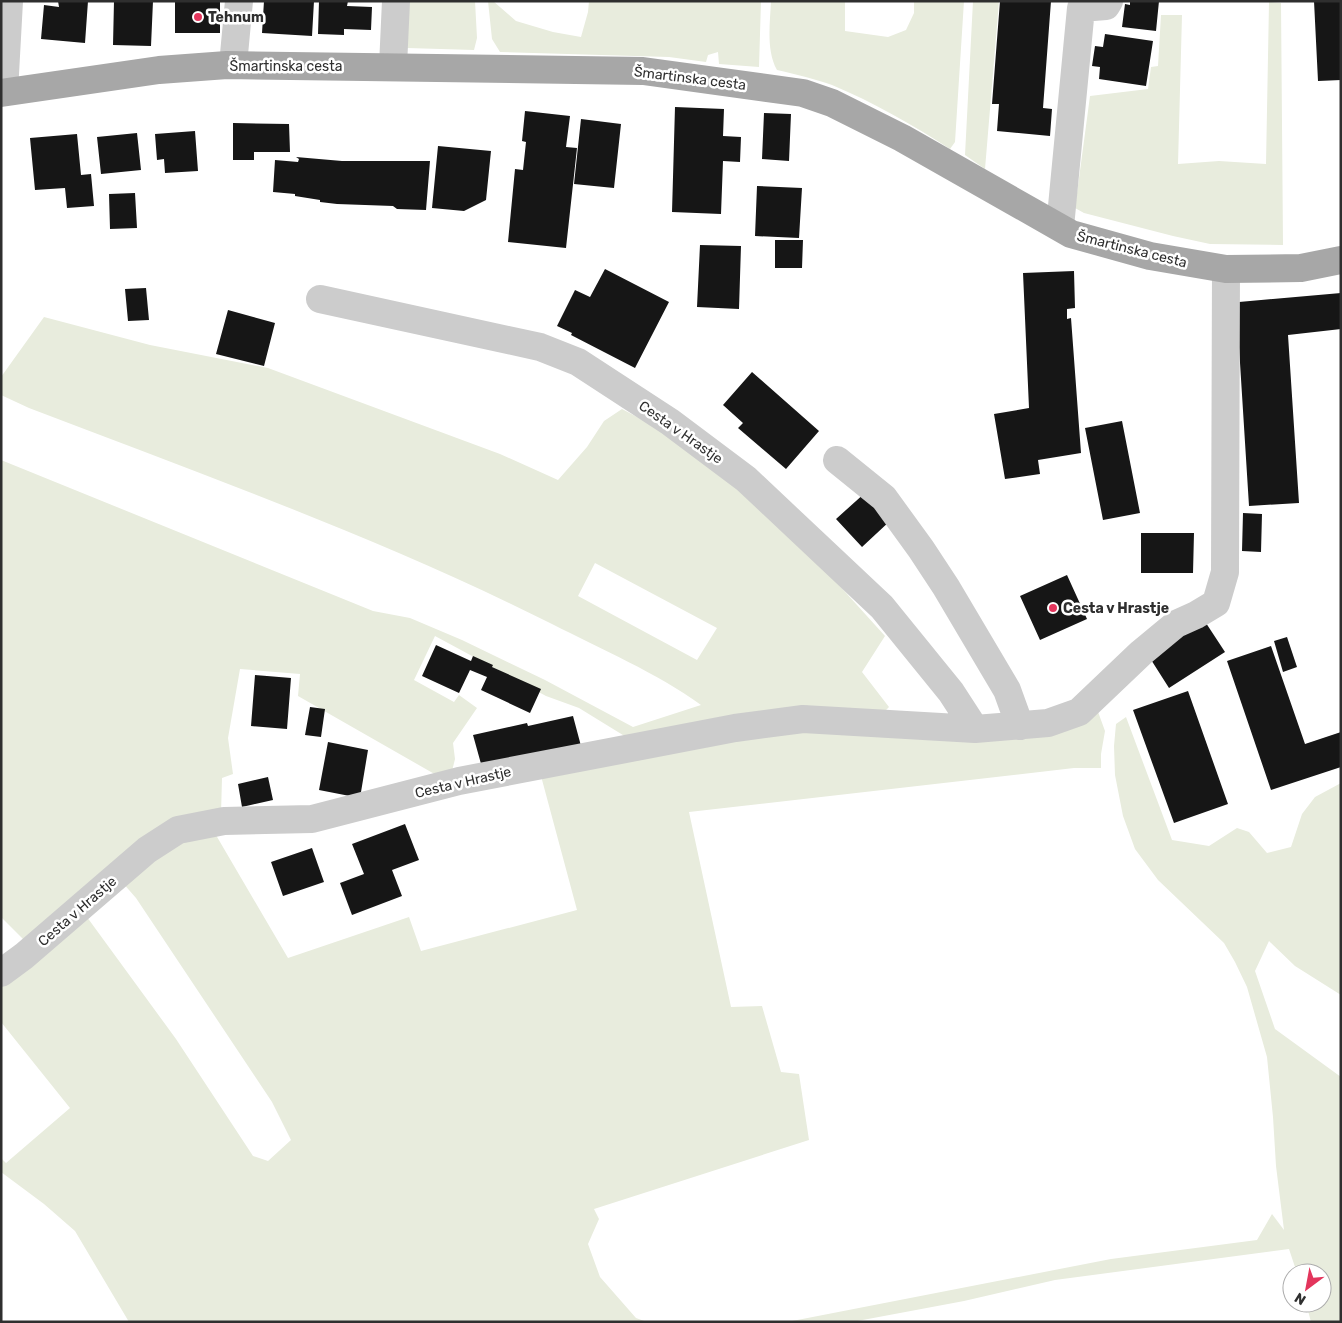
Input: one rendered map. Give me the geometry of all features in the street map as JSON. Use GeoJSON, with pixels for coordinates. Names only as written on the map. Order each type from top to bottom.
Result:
{"type":"FeatureCollection","features":[{"type":"Feature","properties":{"kind":"main road","name":"Šmartinska cesta"},"geometry":{"type":"LineString","coordinates":[[3,92],[160,70],[233,65],[643,71],[803,93],[832,103],[902,138],[1071,234],[1150,256],[1226,269],[1302,268],[1341,260]]}},
{"type":"Feature","properties":{"kind":"street"},"geometry":{"type":"LineString","coordinates":[[3,92],[9,1]]}},
{"type":"Feature","properties":{"kind":"street"},"geometry":{"type":"LineString","coordinates":[[233,65],[240,1]]}},
{"type":"Feature","properties":{"kind":"street"},"geometry":{"type":"LineString","coordinates":[[393,66],[396,1]]}},
{"type":"Feature","properties":{"kind":"street"},"geometry":{"type":"LineString","coordinates":[[1060,227],[1081,8],[1106,6],[1109,1]]}},
{"type":"Feature","properties":{"kind":"street","name":"Cesta v Hrastje"},"geometry":{"type":"LineString","coordinates":[[1,973],[147,850],[178,830],[224,821],[312,819],[459,780],[735,728],[803,719],[975,730],[1048,723],[1080,712],[1141,653],[1176,624],[1216,603],[1225,572],[1226,269]]}},
{"type":"Feature","properties":{"kind":"street","name":"Cesta v Hrastje"},"geometry":{"type":"LineString","coordinates":[[320,299],[540,347],[578,362],[670,422],[746,479],[882,607],[951,692],[975,730]]}},
{"type":"Feature","properties":{"kind":"street"},"geometry":{"type":"LineString","coordinates":[[837,460],[884,498],[920,549],[946,587],[1006,690],[1020,726]]}},
{"type":"Feature","properties":{"kind":"shaded area"},"geometry":{"type":"Polygon","coordinates":[[[404,1],[475,1],[477,38],[474,50],[407,48],[404,1]]]}},
{"type":"Feature","properties":{"kind":"shaded area"},"geometry":{"type":"Polygon","coordinates":[[[488,1],[493,1],[516,21],[553,32],[581,37],[589,1],[761,1],[759,67],[719,64],[718,52],[708,55],[706,62],[669,57],[500,52],[492,39],[488,1]]]}},
{"type":"Feature","properties":{"kind":"shaded area"},"geometry":{"type":"Polygon","coordinates":[[[771,1],[845,1],[845,31],[888,37],[906,30],[914,13],[914,1],[964,1],[955,142],[950,149],[922,131],[863,99],[832,85],[777,70],[770,45],[771,1]]]}},
{"type":"Feature","properties":{"kind":"shaded area"},"geometry":{"type":"Polygon","coordinates":[[[973,1],[999,1],[985,169],[965,155],[973,1]]]}},
{"type":"Feature","properties":{"kind":"shaded area"},"geometry":{"type":"Polygon","coordinates":[[[1269,2],[1281,3],[1283,245],[1210,244],[1084,213],[1075,208],[1090,96],[1148,89],[1151,67],[1158,66],[1161,15],[1182,15],[1178,164],[1219,161],[1266,164],[1269,2]]]}},
{"type":"Feature","properties":{"kind":"shaded area"},"geometry":{"type":"Polygon","coordinates":[[[44,317],[150,345],[268,368],[500,454],[558,480],[587,447],[604,421],[622,409],[656,427],[725,473],[838,584],[885,636],[862,672],[889,707],[879,717],[631,740],[579,708],[546,696],[435,636],[414,680],[454,702],[459,695],[477,708],[453,743],[455,759],[451,775],[438,776],[298,696],[300,674],[240,669],[228,738],[233,774],[222,778],[221,814],[27,943],[1,917],[1,460],[373,611],[410,618],[462,640],[545,680],[633,727],[701,705],[666,682],[628,662],[488,593],[424,564],[293,509],[29,408],[1,395],[1,377],[44,317]],[[595,563],[578,596],[697,660],[717,628],[595,563]]]}},
{"type":"Feature","properties":{"kind":"shaded area"},"geometry":{"type":"Polygon","coordinates":[[[1097,709],[1105,731],[1101,754],[1101,768],[1074,768],[689,812],[731,1007],[762,1006],[781,1072],[799,1074],[809,1140],[594,1209],[599,1219],[588,1244],[600,1277],[636,1318],[647,1322],[129,1322],[75,1231],[44,1204],[1,1172],[1,1158],[6,1163],[70,1108],[1,1022],[1,984],[84,913],[176,1039],[253,1156],[268,1161],[291,1140],[272,1102],[136,898],[122,882],[183,838],[213,830],[288,958],[409,917],[421,951],[577,910],[541,776],[746,731],[1097,709]]]}},
{"type":"Feature","properties":{"kind":"shaded area"},"geometry":{"type":"Polygon","coordinates":[[[1126,717],[1172,840],[1209,846],[1237,828],[1249,832],[1267,853],[1291,847],[1302,814],[1315,797],[1341,783],[1341,995],[1295,966],[1269,941],[1255,971],[1275,1029],[1341,1077],[1341,1322],[1311,1322],[1309,1313],[1332,1313],[1332,1263],[1294,1263],[1289,1249],[1055,1280],[964,1301],[852,1322],[787,1322],[1111,1259],[1257,1240],[1272,1214],[1284,1230],[1276,1166],[1267,1057],[1247,987],[1224,943],[1158,880],[1135,849],[1123,816],[1115,775],[1114,746],[1116,724],[1126,717]]]}},
{"type":"Feature","properties":{"kind":"building"},"geometry":{"type":"Polygon","coordinates":[[[58,1],[88,1],[85,43],[41,39],[44,5],[59,7],[58,1]]]}},
{"type":"Feature","properties":{"kind":"building"},"geometry":{"type":"Polygon","coordinates":[[[114,1],[153,1],[151,46],[113,45],[114,1]]]}},
{"type":"Feature","properties":{"kind":"building","name":"Tehnum"},"geometry":{"type":"Polygon","coordinates":[[[175,1],[220,1],[220,33],[175,33],[175,1]]]}},
{"type":"Feature","properties":{"kind":"building"},"geometry":{"type":"Polygon","coordinates":[[[264,1],[314,1],[312,36],[262,33],[264,1]]]}},
{"type":"Feature","properties":{"kind":"building"},"geometry":{"type":"Polygon","coordinates":[[[319,1],[348,1],[347,6],[372,7],[371,30],[344,29],[344,35],[318,34],[319,1]]]}},
{"type":"Feature","properties":{"kind":"building"},"geometry":{"type":"Polygon","coordinates":[[[1000,1],[1051,1],[1043,108],[1052,109],[1050,136],[997,131],[999,104],[992,104],[1000,1]]]}},
{"type":"Feature","properties":{"kind":"building"},"geometry":{"type":"Polygon","coordinates":[[[1130,1],[1159,1],[1156,31],[1122,27],[1125,4],[1130,5],[1130,1]]]}},
{"type":"Feature","properties":{"kind":"building"},"geometry":{"type":"Polygon","coordinates":[[[1314,1],[1341,1],[1341,80],[1318,81],[1314,1]]]}},
{"type":"Feature","properties":{"kind":"building"},"geometry":{"type":"Polygon","coordinates":[[[1105,34],[1153,41],[1146,86],[1099,79],[1100,67],[1092,66],[1095,46],[1103,47],[1105,34]]]}},
{"type":"Feature","properties":{"kind":"building"},"geometry":{"type":"Polygon","coordinates":[[[675,107],[724,109],[723,136],[741,137],[740,162],[723,161],[721,214],[672,212],[675,107]]]}},
{"type":"Feature","properties":{"kind":"building"},"geometry":{"type":"Polygon","coordinates":[[[525,111],[570,116],[566,147],[577,148],[566,248],[508,242],[515,169],[523,170],[526,142],[522,141],[525,111]]]}},
{"type":"Feature","properties":{"kind":"building"},"geometry":{"type":"Polygon","coordinates":[[[764,113],[791,114],[789,161],[762,159],[764,113]]]}},
{"type":"Feature","properties":{"kind":"building"},"geometry":{"type":"Polygon","coordinates":[[[581,119],[621,124],[614,188],[574,184],[581,119]]]}},
{"type":"Feature","properties":{"kind":"building"},"geometry":{"type":"Polygon","coordinates":[[[233,123],[289,124],[290,152],[254,152],[254,160],[233,160],[233,123]]]}},
{"type":"Feature","properties":{"kind":"building"},"geometry":{"type":"Polygon","coordinates":[[[195,131],[198,171],[165,173],[164,159],[157,160],[155,134],[195,131]]]}},
{"type":"Feature","properties":{"kind":"building"},"geometry":{"type":"Polygon","coordinates":[[[137,133],[141,170],[101,174],[97,137],[137,133]]]}},
{"type":"Feature","properties":{"kind":"building"},"geometry":{"type":"Polygon","coordinates":[[[77,134],[81,175],[91,174],[94,206],[67,208],[65,188],[35,190],[30,138],[77,134]]]}},
{"type":"Feature","properties":{"kind":"building"},"geometry":{"type":"Polygon","coordinates":[[[438,146],[491,151],[486,200],[464,211],[432,208],[438,146]]]}},
{"type":"Feature","properties":{"kind":"building"},"geometry":{"type":"Polygon","coordinates":[[[296,157],[342,161],[430,161],[426,210],[397,209],[393,206],[320,202],[320,200],[295,196],[295,194],[273,192],[275,160],[298,162],[299,159],[296,157]]]}},
{"type":"Feature","properties":{"kind":"building"},"geometry":{"type":"Polygon","coordinates":[[[757,186],[802,188],[799,238],[755,236],[757,186]]]}},
{"type":"Feature","properties":{"kind":"building"},"geometry":{"type":"Polygon","coordinates":[[[135,193],[137,228],[110,229],[109,194],[135,193]]]}},
{"type":"Feature","properties":{"kind":"building"},"geometry":{"type":"Polygon","coordinates":[[[775,240],[803,240],[802,268],[775,268],[775,240]]]}},
{"type":"Feature","properties":{"kind":"building"},"geometry":{"type":"Polygon","coordinates":[[[700,245],[741,246],[739,309],[697,307],[700,245]]]}},
{"type":"Feature","properties":{"kind":"building"},"geometry":{"type":"Polygon","coordinates":[[[605,269],[669,302],[635,368],[557,326],[575,290],[590,297],[605,269]]]}},
{"type":"Feature","properties":{"kind":"building"},"geometry":{"type":"Polygon","coordinates":[[[1074,271],[1075,308],[1067,309],[1067,319],[1071,318],[1081,453],[1038,460],[1040,474],[1005,479],[994,414],[1029,408],[1023,273],[1074,271]]]}},
{"type":"Feature","properties":{"kind":"building"},"geometry":{"type":"Polygon","coordinates":[[[146,288],[149,320],[128,321],[125,289],[146,288]]]}},
{"type":"Feature","properties":{"kind":"building"},"geometry":{"type":"Polygon","coordinates":[[[1341,293],[1341,329],[1288,335],[1299,503],[1249,506],[1238,331],[1239,302],[1341,293]]]}},
{"type":"Feature","properties":{"kind":"building"},"geometry":{"type":"Polygon","coordinates":[[[228,310],[275,323],[264,366],[216,354],[228,310]]]}},
{"type":"Feature","properties":{"kind":"building"},"geometry":{"type":"Polygon","coordinates":[[[752,372],[819,431],[786,469],[738,428],[743,423],[723,405],[752,372]]]}},
{"type":"Feature","properties":{"kind":"building"},"geometry":{"type":"Polygon","coordinates":[[[1122,421],[1140,513],[1103,520],[1085,428],[1122,421]]]}},
{"type":"Feature","properties":{"kind":"building"},"geometry":{"type":"Polygon","coordinates":[[[866,492],[891,520],[862,547],[836,519],[866,492]]]}},
{"type":"Feature","properties":{"kind":"building"},"geometry":{"type":"Polygon","coordinates":[[[1243,513],[1262,514],[1261,552],[1242,551],[1243,513]]]}},
{"type":"Feature","properties":{"kind":"building"},"geometry":{"type":"Polygon","coordinates":[[[1141,533],[1194,533],[1193,573],[1141,573],[1141,533]]]}},
{"type":"Feature","properties":{"kind":"building","name":"Cesta v Hrastje"},"geometry":{"type":"Polygon","coordinates":[[[1067,575],[1087,619],[1040,640],[1020,596],[1067,575]]]}},
{"type":"Feature","properties":{"kind":"building"},"geometry":{"type":"Polygon","coordinates":[[[1204,620],[1225,652],[1169,688],[1148,655],[1204,620]]]}},
{"type":"Feature","properties":{"kind":"building"},"geometry":{"type":"Polygon","coordinates":[[[1287,637],[1297,667],[1283,672],[1274,641],[1287,637]]]}},
{"type":"Feature","properties":{"kind":"building"},"geometry":{"type":"Polygon","coordinates":[[[436,645],[471,661],[473,656],[493,665],[492,667],[541,689],[530,713],[481,690],[487,677],[470,670],[459,693],[422,676],[436,645]]]}},
{"type":"Feature","properties":{"kind":"building"},"geometry":{"type":"Polygon","coordinates":[[[1271,646],[1305,744],[1341,732],[1341,767],[1271,790],[1227,661],[1271,646]]]}},
{"type":"Feature","properties":{"kind":"building"},"geometry":{"type":"Polygon","coordinates":[[[255,675],[291,678],[287,729],[251,726],[255,675]]]}},
{"type":"Feature","properties":{"kind":"building"},"geometry":{"type":"Polygon","coordinates":[[[1188,691],[1228,804],[1174,823],[1133,710],[1188,691]]]}},
{"type":"Feature","properties":{"kind":"building"},"geometry":{"type":"Polygon","coordinates":[[[310,707],[325,709],[321,737],[305,735],[310,707]]]}},
{"type":"Feature","properties":{"kind":"building"},"geometry":{"type":"Polygon","coordinates":[[[573,716],[581,746],[483,771],[473,735],[527,723],[528,726],[573,716]]]}},
{"type":"Feature","properties":{"kind":"building"},"geometry":{"type":"Polygon","coordinates":[[[328,742],[368,750],[360,798],[319,790],[328,742]]]}},
{"type":"Feature","properties":{"kind":"building"},"geometry":{"type":"Polygon","coordinates":[[[268,777],[273,800],[242,807],[238,784],[268,777]]]}},
{"type":"Feature","properties":{"kind":"building"},"geometry":{"type":"Polygon","coordinates":[[[405,824],[419,860],[392,870],[402,896],[352,915],[340,883],[364,874],[352,844],[405,824]]]}},
{"type":"Feature","properties":{"kind":"building"},"geometry":{"type":"Polygon","coordinates":[[[312,848],[324,882],[283,896],[271,862],[312,848]]]}},
{"type":"Feature","properties":{"kind":"place","name":"Tehnum"},"geometry":{"type":"Point","coordinates":[198,17]}},
{"type":"Feature","properties":{"kind":"place","name":"Cesta v Hrastje"},"geometry":{"type":"Point","coordinates":[1053,608]}}]}
